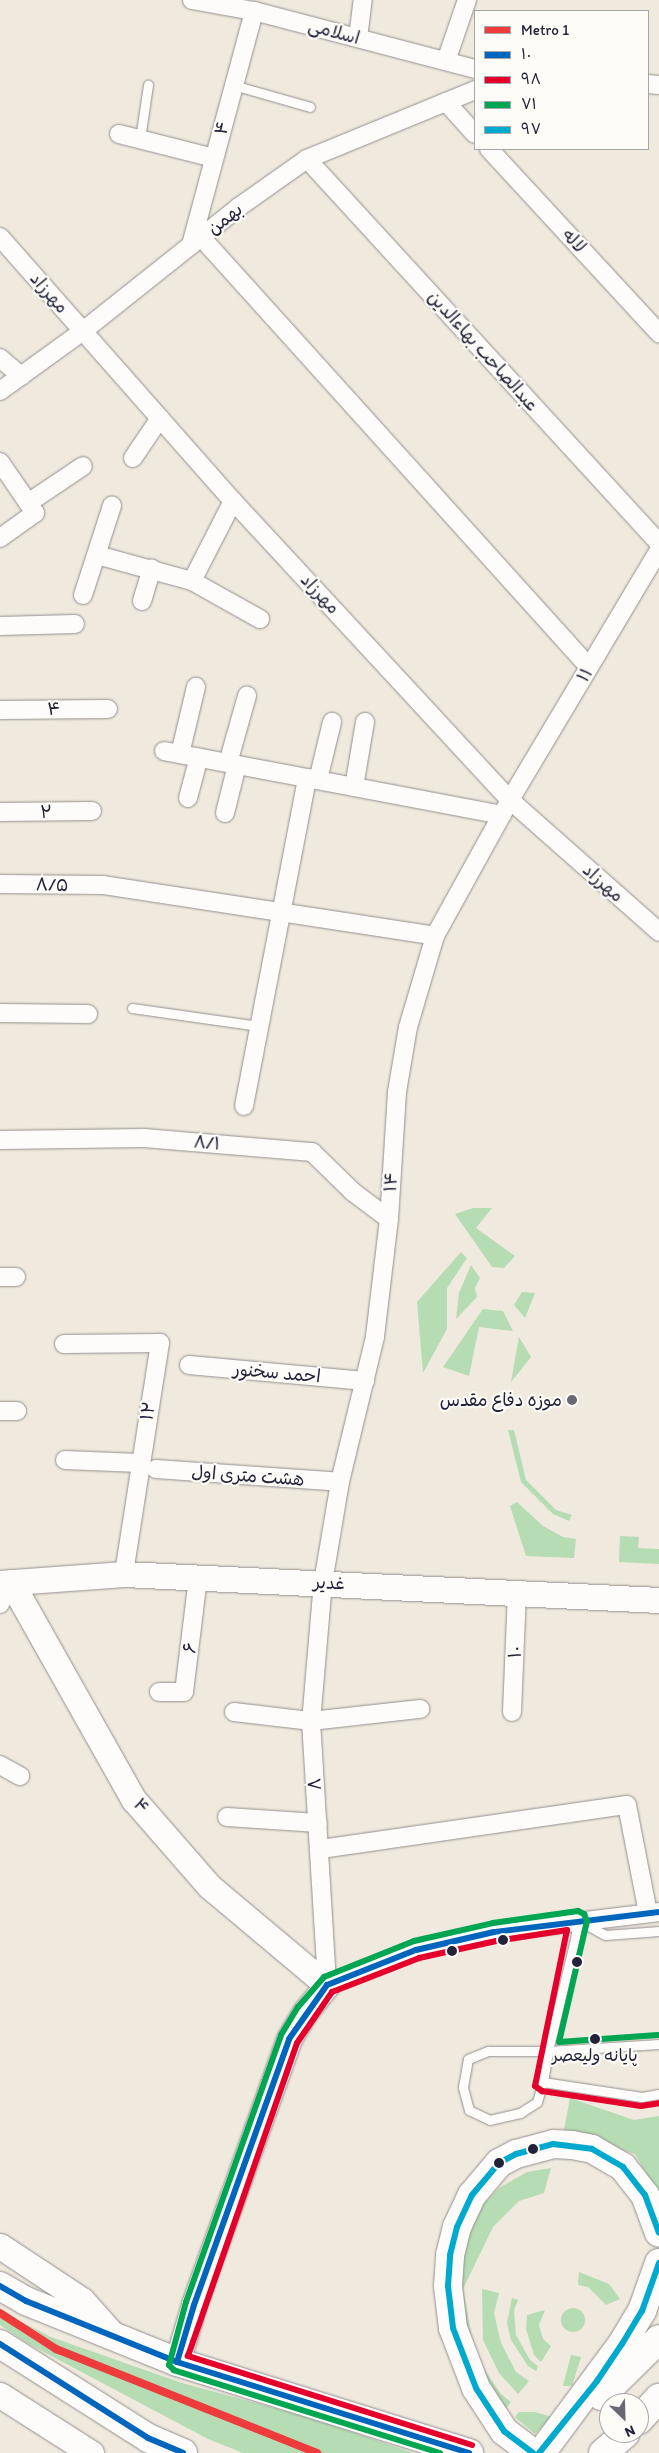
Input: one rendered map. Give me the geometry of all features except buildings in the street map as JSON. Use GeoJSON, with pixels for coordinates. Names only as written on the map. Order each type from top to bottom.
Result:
{"type":"FeatureCollection","features":[{"type":"Feature","properties":{"kind":"main road"},"geometry":{"type":"LineString","coordinates":[[539,2450],[504,2431],[476,2388],[453,2328],[448,2286],[450,2255],[463,2210],[484,2178],[499,2163],[516,2154],[553,2144],[592,2149],[623,2167],[646,2196],[659,2233]]}},
{"type":"Feature","properties":{"kind":"main road"},"geometry":{"type":"LineString","coordinates":[[539,2450],[622,2344],[642,2311],[659,2263]]}},
{"type":"Feature","properties":{"kind":"main road"},"geometry":{"type":"LineString","coordinates":[[0,2286],[26,2301],[177,2362],[320,2409],[469,2453]]}},
{"type":"Feature","properties":{"kind":"main road"},"geometry":{"type":"LineString","coordinates":[[539,2450],[659,2339]]}},
{"type":"Feature","properties":{"kind":"main road"},"geometry":{"type":"LineString","coordinates":[[0,2344],[152,2448],[183,2453]]}},
{"type":"Feature","properties":{"kind":"main road"},"geometry":{"type":"LineString","coordinates":[[649,2409],[659,2398]]}},
{"type":"Feature","properties":{"kind":"main road"},"geometry":{"type":"LineString","coordinates":[[603,2453],[614,2443]]}},
{"type":"Feature","properties":{"kind":"street","name":"اسلامی"},"geometry":{"type":"LineString","coordinates":[[192,0],[232,3],[254,11],[474,69]]}},
{"type":"Feature","properties":{"kind":"street"},"geometry":{"type":"LineString","coordinates":[[358,38],[363,0]]}},
{"type":"Feature","properties":{"kind":"street"},"geometry":{"type":"LineString","coordinates":[[446,61],[467,0]]}},
{"type":"Feature","properties":{"kind":"street","name":"۴"},"geometry":{"type":"LineString","coordinates":[[196,241],[214,158],[254,11]]}},
{"type":"Feature","properties":{"kind":"street","name":"بهمن"},"geometry":{"type":"LineString","coordinates":[[0,391],[83,331],[196,241],[307,159],[474,90]]}},
{"type":"Feature","properties":{"kind":"street"},"geometry":{"type":"LineString","coordinates":[[446,102],[474,133]]}},
{"type":"Feature","properties":{"kind":"street"},"geometry":{"type":"LineString","coordinates":[[119,134],[214,158]]}},
{"type":"Feature","properties":{"kind":"street","name":"لاله"},"geometry":{"type":"LineString","coordinates":[[490,150],[659,333]]}},
{"type":"Feature","properties":{"kind":"street","name":"عبدالصاحب بهاءالدین"},"geometry":{"type":"LineString","coordinates":[[307,159],[659,543]]}},
{"type":"Feature","properties":{"kind":"street","name":"مهرزاد"},"geometry":{"type":"LineString","coordinates":[[0,237],[506,807],[659,932]]}},
{"type":"Feature","properties":{"kind":"street"},"geometry":{"type":"LineString","coordinates":[[196,241],[589,667]]}},
{"type":"Feature","properties":{"kind":"street"},"geometry":{"type":"LineString","coordinates":[[0,358],[21,376]]}},
{"type":"Feature","properties":{"kind":"street"},"geometry":{"type":"LineString","coordinates":[[134,458],[160,418]]}},
{"type":"Feature","properties":{"kind":"street"},"geometry":{"type":"LineString","coordinates":[[0,462],[35,513],[0,538]]}},
{"type":"Feature","properties":{"kind":"street"},"geometry":{"type":"LineString","coordinates":[[28,503],[83,466]]}},
{"type":"Feature","properties":{"kind":"street"},"geometry":{"type":"LineString","coordinates":[[192,580],[233,501]]}},
{"type":"Feature","properties":{"kind":"street"},"geometry":{"type":"LineString","coordinates":[[83,595],[112,506]]}},
{"type":"Feature","properties":{"kind":"street","name":"۱۱"},"geometry":{"type":"LineString","coordinates":[[506,807],[659,550]]}},
{"type":"Feature","properties":{"kind":"street"},"geometry":{"type":"LineString","coordinates":[[97,554],[192,580],[260,619]]}},
{"type":"Feature","properties":{"kind":"street"},"geometry":{"type":"LineString","coordinates":[[142,601],[152,569]]}},
{"type":"Feature","properties":{"kind":"street"},"geometry":{"type":"LineString","coordinates":[[0,626],[75,624]]}},
{"type":"Feature","properties":{"kind":"street"},"geometry":{"type":"LineString","coordinates":[[196,687],[172,752],[354,787],[506,807]]}},
{"type":"Feature","properties":{"kind":"street"},"geometry":{"type":"LineString","coordinates":[[225,813],[232,764],[247,696]]}},
{"type":"Feature","properties":{"kind":"street","name":"۴"},"geometry":{"type":"LineString","coordinates":[[0,710],[108,709]]}},
{"type":"Feature","properties":{"kind":"street"},"geometry":{"type":"LineString","coordinates":[[244,1106],[281,913],[313,779],[332,722]]}},
{"type":"Feature","properties":{"kind":"street"},"geometry":{"type":"LineString","coordinates":[[354,787],[365,722]]}},
{"type":"Feature","properties":{"kind":"street"},"geometry":{"type":"LineString","coordinates":[[188,798],[199,757]]}},
{"type":"Feature","properties":{"kind":"street","name":"۱۴"},"geometry":{"type":"LineString","coordinates":[[323,1582],[340,1482],[375,1337],[389,1219],[397,1092],[408,1028],[436,936],[506,807]]}},
{"type":"Feature","properties":{"kind":"street","name":"۲"},"geometry":{"type":"LineString","coordinates":[[0,812],[92,811]]}},
{"type":"Feature","properties":{"kind":"street","name":"۸/۵"},"geometry":{"type":"LineString","coordinates":[[0,884],[103,885],[436,936]]}},
{"type":"Feature","properties":{"kind":"street"},"geometry":{"type":"LineString","coordinates":[[0,1013],[88,1014]]}},
{"type":"Feature","properties":{"kind":"street","name":"۸/۱"},"geometry":{"type":"LineString","coordinates":[[0,1140],[144,1138],[312,1152],[353,1192],[389,1219]]}},
{"type":"Feature","properties":{"kind":"street","name":"۱۲"},"geometry":{"type":"LineString","coordinates":[[64,1344],[160,1344],[139,1464],[124,1574]]}},
{"type":"Feature","properties":{"kind":"street","name":"احمد سخنور"},"geometry":{"type":"LineString","coordinates":[[189,1365],[365,1381]]}},
{"type":"Feature","properties":{"kind":"street"},"geometry":{"type":"LineString","coordinates":[[65,1460],[139,1464]]}},
{"type":"Feature","properties":{"kind":"street","name":"هشت متری اول"},"geometry":{"type":"LineString","coordinates":[[156,1469],[340,1482]]}},
{"type":"Feature","properties":{"kind":"street","name":"غدیر"},"geometry":{"type":"LineString","coordinates":[[4,1590],[124,1574],[323,1582],[659,1600]]}},
{"type":"Feature","properties":{"kind":"street","name":"۶"},"geometry":{"type":"LineString","coordinates":[[159,1692],[184,1692],[198,1578]]}},
{"type":"Feature","properties":{"kind":"street","name":"۸"},"geometry":{"type":"LineString","coordinates":[[323,1582],[311,1721],[321,1849],[327,1985]]}},
{"type":"Feature","properties":{"kind":"street","name":"۴"},"geometry":{"type":"LineString","coordinates":[[4,1590],[134,1800],[209,1886],[327,1985]]}},
{"type":"Feature","properties":{"kind":"street","name":"۱۰"},"geometry":{"type":"LineString","coordinates":[[512,1712],[517,1592]]}},
{"type":"Feature","properties":{"kind":"street"},"geometry":{"type":"LineString","coordinates":[[234,1712],[311,1721],[420,1709]]}},
{"type":"Feature","properties":{"kind":"street"},"geometry":{"type":"LineString","coordinates":[[0,1765],[20,1776]]}},
{"type":"Feature","properties":{"kind":"street"},"geometry":{"type":"LineString","coordinates":[[177,2362],[194,2305],[289,2039],[305,2012],[327,1985],[416,1950],[494,1932],[654,1912],[627,1806],[321,1849]]}},
{"type":"Feature","properties":{"kind":"street"},"geometry":{"type":"LineString","coordinates":[[226,1817],[318,1822]]}},
{"type":"Feature","properties":{"kind":"street"},"geometry":{"type":"LineString","coordinates":[[0,2246],[82,2300],[115,2337]]}},
{"type":"Feature","properties":{"kind":"street"},"geometry":{"type":"LineString","coordinates":[[0,2395],[91,2453]]}},
{"type":"Feature","properties":{"kind":"lane"},"geometry":{"type":"LineString","coordinates":[[140,139],[148,85]]}},
{"type":"Feature","properties":{"kind":"lane"},"geometry":{"type":"LineString","coordinates":[[233,85],[310,107]]}},
{"type":"Feature","properties":{"kind":"lane"},"geometry":{"type":"LineString","coordinates":[[132,1008],[259,1026]]}},
{"type":"Feature","properties":{"kind":"lane"},"geometry":{"type":"LineString","coordinates":[[659,1931],[605,1935],[578,1920],[548,2051],[543,2082],[537,2102],[520,2113],[490,2120],[469,2110],[464,2087],[468,2059],[488,2050],[548,2051],[659,2044]]}},
{"type":"Feature","properties":{"kind":"lane"},"geometry":{"type":"LineString","coordinates":[[543,2082],[642,2097],[659,2094]]}},
{"type":"Feature","properties":{"kind":"green space"},"geometry":{"type":"Polygon","coordinates":[[[473,1208],[492,1208],[476,1228],[515,1256],[504,1268],[492,1267],[455,1214],[473,1208]]]}},
{"type":"Feature","properties":{"kind":"green space"},"geometry":{"type":"Polygon","coordinates":[[[461,1252],[467,1258],[447,1288],[447,1329],[423,1373],[417,1302],[461,1252]]]}},
{"type":"Feature","properties":{"kind":"green space"},"geometry":{"type":"Polygon","coordinates":[[[471,1265],[480,1278],[475,1288],[477,1297],[456,1319],[459,1293],[471,1265]]]}},
{"type":"Feature","properties":{"kind":"green space"},"geometry":{"type":"Polygon","coordinates":[[[522,1292],[535,1293],[525,1318],[514,1305],[522,1292]]]}},
{"type":"Feature","properties":{"kind":"green space"},"geometry":{"type":"Polygon","coordinates":[[[483,1309],[503,1311],[513,1331],[479,1327],[469,1376],[443,1367],[483,1309]]]}},
{"type":"Feature","properties":{"kind":"green space"},"geometry":{"type":"Polygon","coordinates":[[[519,1337],[531,1357],[511,1382],[519,1337]]]}},
{"type":"Feature","properties":{"kind":"green space"},"geometry":{"type":"Polygon","coordinates":[[[508,1430],[514,1430],[526,1480],[556,1510],[572,1515],[569,1521],[553,1514],[521,1482],[508,1430]]]}},
{"type":"Feature","properties":{"kind":"green space"},"geometry":{"type":"Polygon","coordinates":[[[517,1502],[543,1526],[563,1537],[576,1539],[574,1558],[526,1556],[510,1506],[517,1502]]]}},
{"type":"Feature","properties":{"kind":"green space"},"geometry":{"type":"Polygon","coordinates":[[[620,1536],[639,1537],[638,1548],[659,1549],[659,1564],[619,1562],[620,1536]]]}},
{"type":"Feature","properties":{"kind":"green space"},"geometry":{"type":"Polygon","coordinates":[[[570,2098],[634,2120],[659,2116],[659,2196],[635,2154],[564,2130],[570,2098]]]}},
{"type":"Feature","properties":{"kind":"green space"},"geometry":{"type":"Polygon","coordinates":[[[551,2168],[544,2193],[519,2201],[493,2227],[463,2289],[473,2343],[482,2366],[501,2394],[511,2402],[504,2411],[475,2374],[454,2277],[474,2214],[499,2188],[527,2172],[551,2168]]]}},
{"type":"Feature","properties":{"kind":"green space"},"geometry":{"type":"Polygon","coordinates":[[[579,2272],[609,2284],[620,2299],[606,2305],[588,2287],[578,2285],[579,2272]]]}},
{"type":"Feature","properties":{"kind":"green space"},"geometry":{"type":"Polygon","coordinates":[[[482,2289],[499,2293],[494,2313],[501,2343],[516,2372],[529,2381],[518,2394],[499,2373],[483,2340],[482,2289]]]}},
{"type":"Feature","properties":{"kind":"green space"},"geometry":{"type":"Polygon","coordinates":[[[512,2298],[518,2300],[514,2310],[516,2335],[530,2360],[538,2366],[536,2371],[528,2366],[511,2340],[507,2323],[512,2298]]]}},
{"type":"Feature","properties":{"kind":"green space"},"geometry":{"type":"Polygon","coordinates":[[[573,2308],[578,2309],[584,2315],[584,2325],[578,2331],[573,2332],[568,2331],[562,2325],[561,2320],[562,2315],[568,2309],[573,2308]]]}},
{"type":"Feature","properties":{"kind":"green space"},"geometry":{"type":"Polygon","coordinates":[[[545,2310],[539,2325],[543,2339],[551,2346],[541,2362],[534,2355],[526,2329],[527,2315],[545,2310]]]}},
{"type":"Feature","properties":{"kind":"green space"},"geometry":{"type":"Polygon","coordinates":[[[0,2311],[51,2337],[182,2383],[315,2419],[413,2453],[243,2453],[208,2439],[27,2343],[0,2325],[0,2311]]]}},
{"type":"Feature","properties":{"kind":"green space"},"geometry":{"type":"Polygon","coordinates":[[[571,2355],[581,2357],[572,2386],[563,2386],[571,2355]]]}},
{"type":"Feature","properties":{"kind":"green space"},"geometry":{"type":"Polygon","coordinates":[[[519,2412],[535,2412],[552,2417],[535,2434],[515,2417],[519,2412]]]}},
{"type":"Feature","properties":{"kind":"metro line","name":"1"},"geometry":{"type":"LineString","coordinates":[[0,2313],[56,2349],[317,2453]]}},
{"type":"Feature","properties":{"kind":"transit line","name":"۷۱"},"geometry":{"type":"LineString","coordinates":[[440,2453],[174,2370],[169,2365],[186,2302],[281,2035],[298,2007],[324,1977],[414,1941],[493,1923],[578,1911],[584,1914],[587,1921],[559,2042],[658,2035]]}},
{"type":"Feature","properties":{"kind":"transit line","name":"۱۰"},"geometry":{"type":"LineString","coordinates":[[177,2362],[194,2305],[289,2039],[327,1985],[416,1950],[494,1932],[659,1912]]}},
{"type":"Feature","properties":{"kind":"transit line","name":"۹۸"},"geometry":{"type":"LineString","coordinates":[[472,2445],[188,2356],[297,2043],[332,1992],[419,1958],[496,1941],[567,1930],[535,2086],[542,2091],[641,2106],[659,2103]]}},
{"type":"Feature","properties":{"kind":"transit line","name":"۹۷"},"geometry":{"type":"LineString","coordinates":[[533,2453],[504,2431],[476,2388],[453,2328],[448,2286],[450,2255],[457,2227],[472,2195],[499,2163],[516,2154],[553,2144],[592,2149],[623,2167],[645,2195],[659,2233]]}},
{"type":"Feature","properties":{"kind":"transit line","name":"۹۷"},"geometry":{"type":"LineString","coordinates":[[539,2453],[597,2381],[622,2344],[642,2311],[659,2263]]}},
{"type":"Feature","properties":{"kind":"transit line","name":"۱۰"},"geometry":{"type":"LineString","coordinates":[[0,2286],[26,2301],[177,2362],[469,2453]]}},
{"type":"Feature","properties":{"kind":"transit line","name":"۱۰"},"geometry":{"type":"LineString","coordinates":[[0,2344],[148,2438],[183,2453]]}},
{"type":"Feature","properties":{"kind":"place","name":"موزه دفاع مقدس"},"geometry":{"type":"Point","coordinates":[572,1400]}},
{"type":"Feature","properties":{"kind":"place","name":"پایانه ولیعصر"},"geometry":{"type":"Point","coordinates":[595,2039]}}]}
